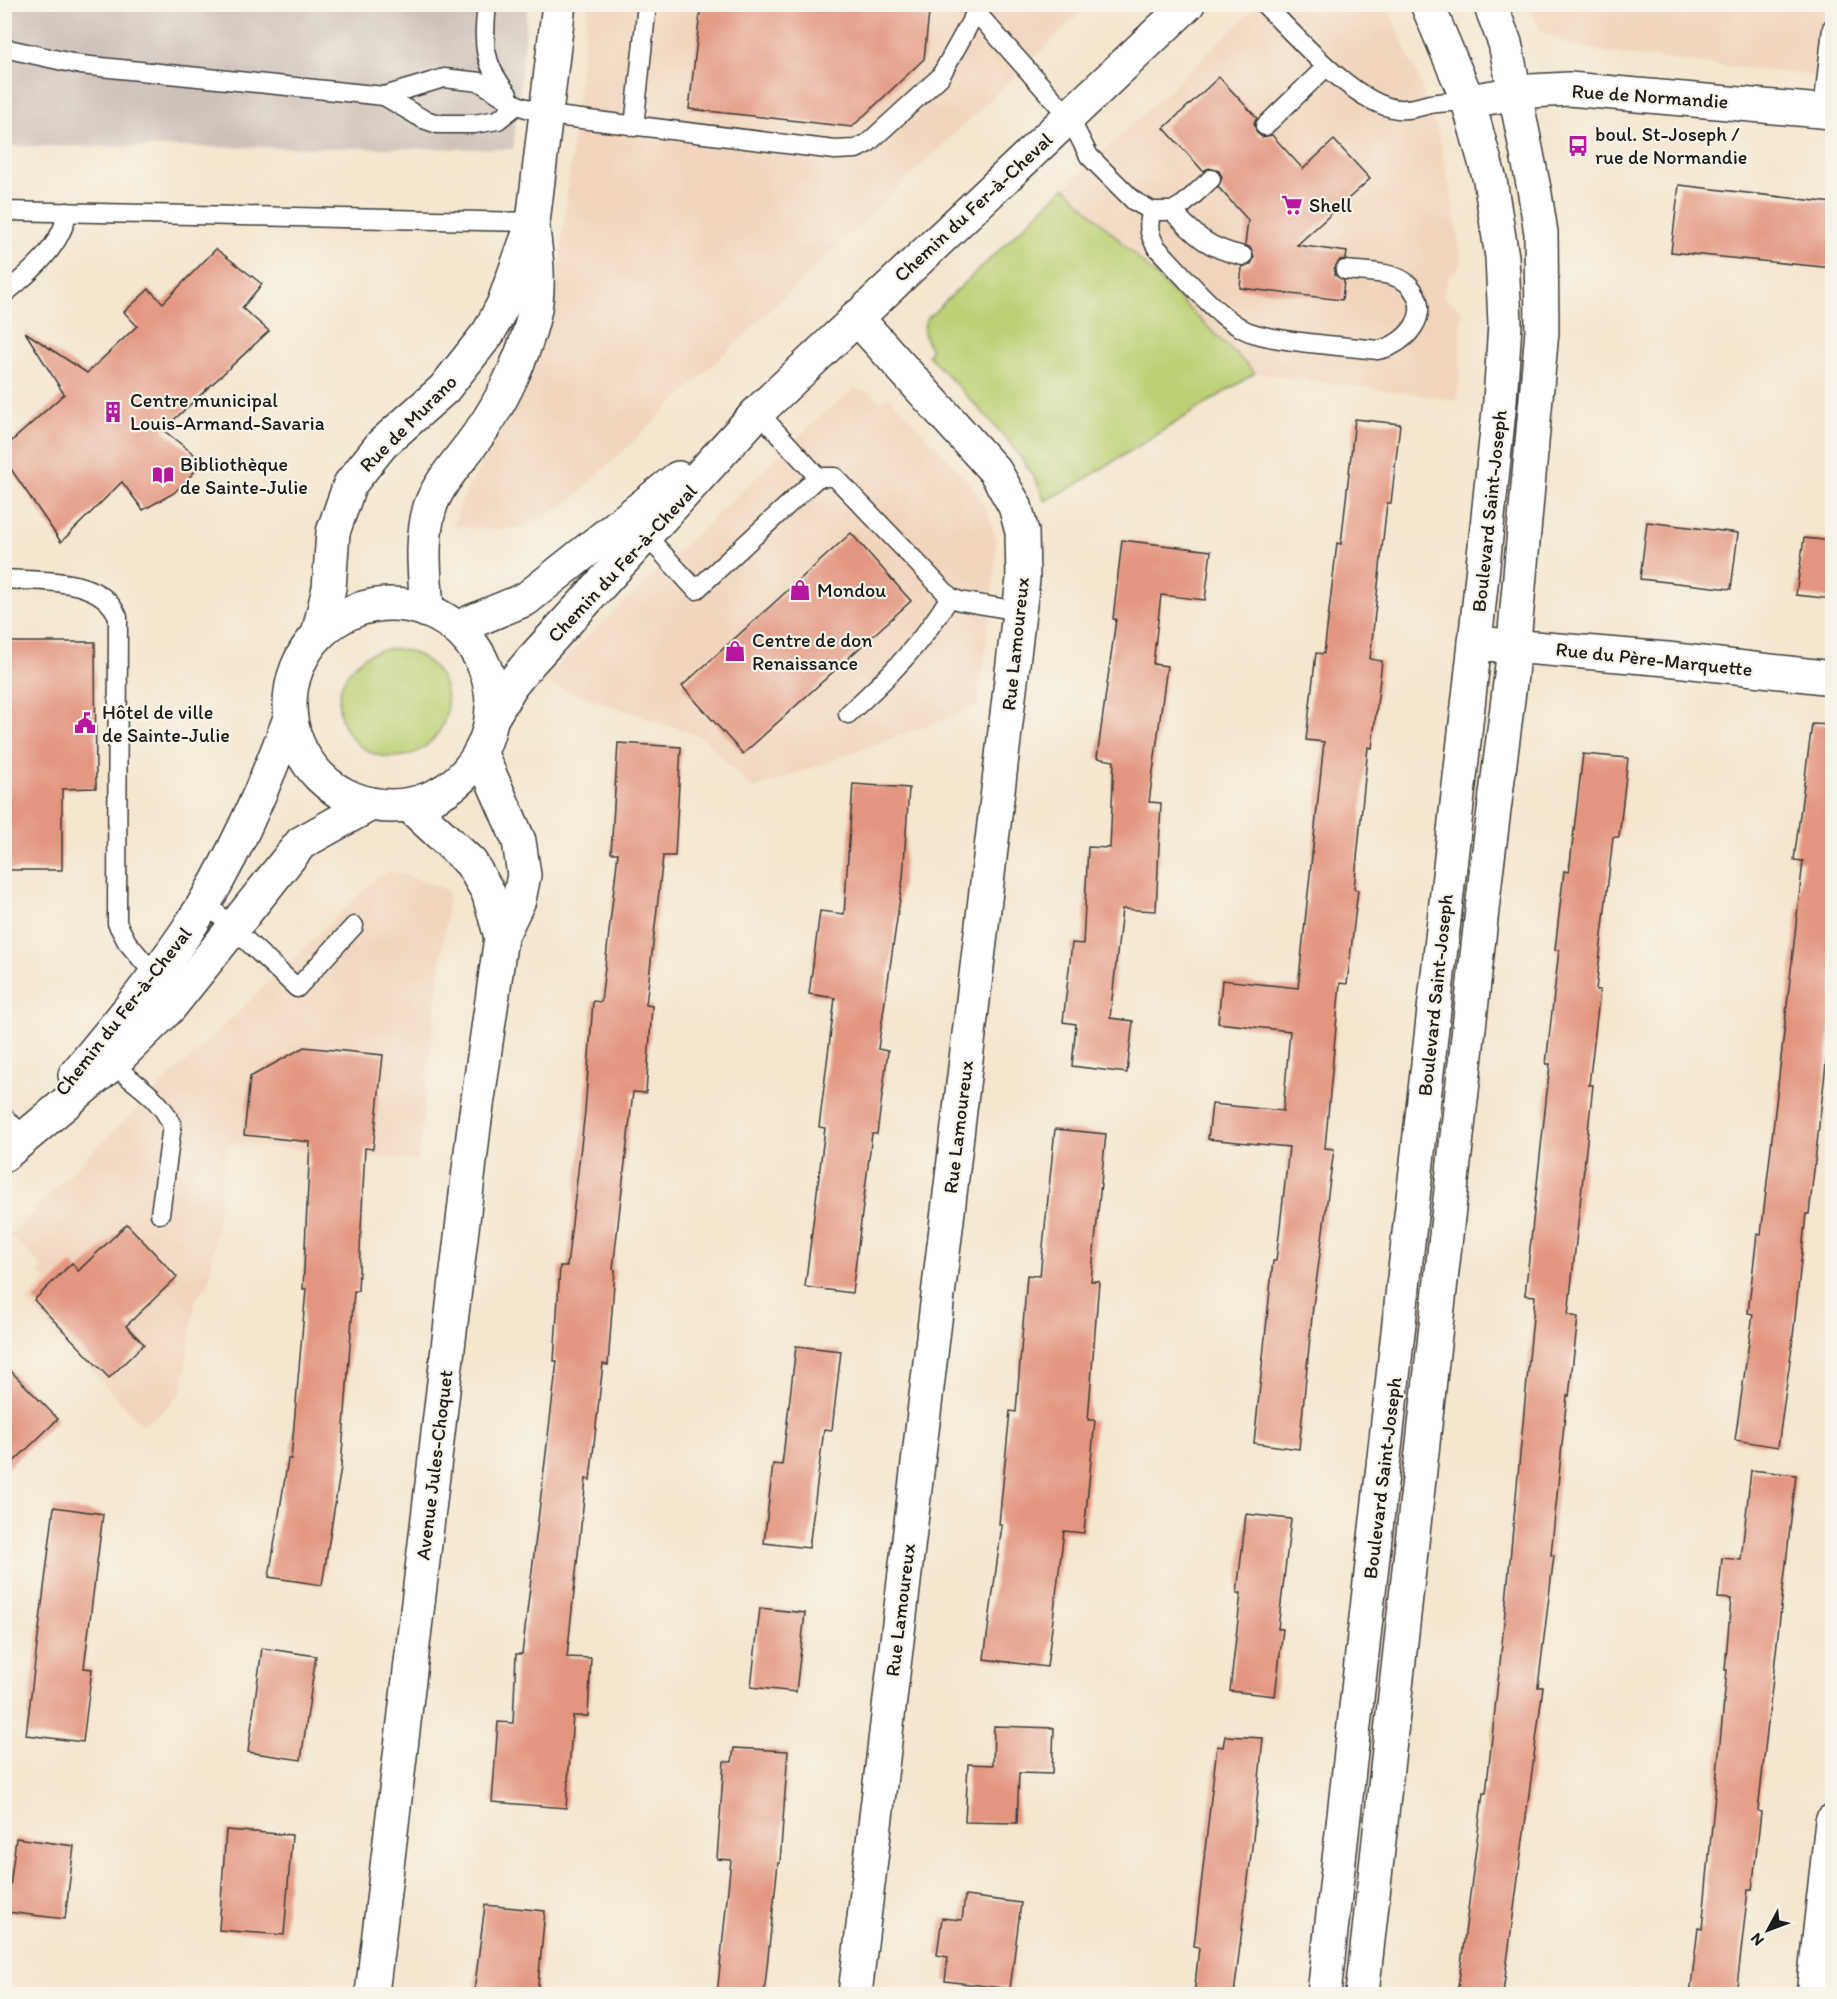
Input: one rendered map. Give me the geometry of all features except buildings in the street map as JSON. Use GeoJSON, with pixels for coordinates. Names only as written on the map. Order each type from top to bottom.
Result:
{"type":"FeatureCollection","features":[{"type":"Feature","properties":{"kind":"street","name":"Rue de Murano"},"geometry":{"type":"LineString","coordinates":[[318,635],[328,588],[333,532],[350,484],[382,444],[444,389],[489,332],[503,305],[533,222],[548,115],[559,4]]}},
{"type":"Feature","properties":{"kind":"street","name":"Chemin du Fer-à-Cheval"},"geometry":{"type":"LineString","coordinates":[[492,718],[512,684],[638,527],[856,317],[1188,4]]}},
{"type":"Feature","properties":{"kind":"street","name":"Boulevard Saint-Joseph"},"geometry":{"type":"LineString","coordinates":[[1324,1995],[1475,643],[1500,401],[1505,324],[1502,257],[1490,180],[1468,101],[1427,4]]}},
{"type":"Feature","properties":{"kind":"street","name":"Boulevard Saint-Joseph"},"geometry":{"type":"LineString","coordinates":[[1362,1995],[1513,645],[1542,331],[1540,233],[1516,92],[1505,43],[1490,4]]}},
{"type":"Feature","properties":{"kind":"street","name":"Rue de Normandie"},"geometry":{"type":"LineString","coordinates":[[1468,101],[1516,92],[1569,89],[1828,112]]}},
{"type":"Feature","properties":{"kind":"street","name":"Rue de Murano"},"geometry":{"type":"LineString","coordinates":[[427,611],[423,552],[430,506],[436,493],[480,433],[515,367],[536,304],[538,272],[533,222]]}},
{"type":"Feature","properties":{"kind":"street","name":"Rue Lamoureux"},"geometry":{"type":"LineString","coordinates":[[855,1995],[1019,611],[1024,548],[1020,525],[1010,495],[987,462],[856,317]]}},
{"type":"Feature","properties":{"kind":"street","name":"Chemin du Fer-à-Cheval"},"geometry":{"type":"LineString","coordinates":[[456,628],[526,599],[638,527]]}},
{"type":"Feature","properties":{"kind":"street"},"geometry":{"type":"LineString","coordinates":[[390,604],[407,605],[427,611],[456,628],[471,643],[481,659],[490,692],[492,718],[480,752],[458,781],[424,801],[410,806],[369,805],[332,786],[315,770],[295,741],[290,718],[292,688],[297,670],[318,635],[340,617],[366,608],[390,604]]}},
{"type":"Feature","properties":{"kind":"street","name":"Rue du Père-Marquette"},"geometry":{"type":"LineString","coordinates":[[1475,643],[1667,659],[1833,678]]}},
{"type":"Feature","properties":{"kind":"street","name":"Chemin du Fer-à-Cheval"},"geometry":{"type":"LineString","coordinates":[[104,1056],[205,902],[251,814],[290,718]]}},
{"type":"Feature","properties":{"kind":"street","name":"Avenue Jules-Choquet"},"geometry":{"type":"LineString","coordinates":[[372,1995],[470,1162],[501,937],[522,889],[523,867],[519,841],[480,752]]}},
{"type":"Feature","properties":{"kind":"street","name":"Chemin du Fer-à-Cheval"},"geometry":{"type":"LineString","coordinates":[[11,1136],[104,1056],[176,1000],[301,843],[324,828],[369,805]]}},
{"type":"Feature","properties":{"kind":"street","name":"Avenue Jules-Choquet"},"geometry":{"type":"LineString","coordinates":[[410,806],[471,863],[488,892],[501,937]]}},
{"type":"Feature","properties":{"kind":"street"},"geometry":{"type":"LineString","coordinates":[[1813,1995],[1833,1821]]}},
{"type":"Feature","properties":{"kind":"lane"},"geometry":{"type":"LineString","coordinates":[[487,4],[483,41],[488,65],[494,78],[517,105]]}},
{"type":"Feature","properties":{"kind":"lane"},"geometry":{"type":"LineString","coordinates":[[634,127],[647,4]]}},
{"type":"Feature","properties":{"kind":"lane"},"geometry":{"type":"LineString","coordinates":[[1264,4],[1326,67],[1375,103],[1397,109],[1415,109],[1432,104],[1468,101]]}},
{"type":"Feature","properties":{"kind":"lane"},"geometry":{"type":"LineString","coordinates":[[4,48],[81,64],[384,96],[444,78],[480,82],[517,105],[548,115],[835,150],[856,148],[868,143],[940,77],[978,7],[1069,117],[1089,156],[1122,191],[1152,211],[1172,211],[1184,204],[1211,179]]}},
{"type":"Feature","properties":{"kind":"lane"},"geometry":{"type":"LineString","coordinates":[[1828,112],[1833,28]]}},
{"type":"Feature","properties":{"kind":"lane"},"geometry":{"type":"LineString","coordinates":[[1264,126],[1326,67]]}},
{"type":"Feature","properties":{"kind":"lane"},"geometry":{"type":"LineString","coordinates":[[384,96],[423,119],[438,124],[474,124],[498,120],[517,105]]}},
{"type":"Feature","properties":{"kind":"lane"},"geometry":{"type":"LineString","coordinates":[[4,211],[533,222]]}},
{"type":"Feature","properties":{"kind":"lane"},"geometry":{"type":"LineString","coordinates":[[1152,211],[1148,223],[1151,238],[1157,248],[1222,313],[1242,329],[1264,336],[1378,350],[1392,347],[1405,339],[1415,327],[1419,312],[1416,297],[1408,284],[1393,277],[1346,270]]}},
{"type":"Feature","properties":{"kind":"lane"},"geometry":{"type":"LineString","coordinates":[[1172,211],[1199,239],[1217,250],[1243,256]]}},
{"type":"Feature","properties":{"kind":"lane"},"geometry":{"type":"LineString","coordinates":[[4,294],[56,242],[63,231],[67,212]]}},
{"type":"Feature","properties":{"kind":"lane"},"geometry":{"type":"LineString","coordinates":[[758,412],[818,477]]}},
{"type":"Feature","properties":{"kind":"lane"},"geometry":{"type":"LineString","coordinates":[[638,527],[696,590],[818,477],[835,477],[950,597],[960,601],[1019,611]]}},
{"type":"Feature","properties":{"kind":"lane"},"geometry":{"type":"LineString","coordinates":[[4,579],[93,590],[106,598],[118,617],[117,923],[127,942],[176,1000]]}},
{"type":"Feature","properties":{"kind":"lane"},"geometry":{"type":"LineString","coordinates":[[848,714],[903,663],[931,628],[950,597]]}},
{"type":"Feature","properties":{"kind":"lane"},"geometry":{"type":"LineString","coordinates":[[205,902],[297,988],[354,926]]}},
{"type":"Feature","properties":{"kind":"lane"},"geometry":{"type":"LineString","coordinates":[[104,1056],[145,1089],[168,1115],[172,1126],[160,1214]]}},
{"type":"Feature","properties":{"kind":"shaded area"},"geometry":{"type":"Polygon","coordinates":[[[5,5],[528,5],[513,149],[5,146],[5,5]]]}},
{"type":"Feature","properties":{"kind":"shaded area"},"geometry":{"type":"Polygon","coordinates":[[[588,5],[1089,5],[573,499],[547,516],[524,526],[498,530],[453,526],[463,497],[513,408],[549,314],[559,267],[588,5]]]}},
{"type":"Feature","properties":{"kind":"shaded area"},"geometry":{"type":"Polygon","coordinates":[[[1258,5],[1387,5],[1417,74],[1438,133],[1451,191],[1462,264],[1448,278],[1443,297],[1461,310],[1460,379],[1457,400],[1255,373],[1074,486],[1045,501],[1040,486],[1010,444],[928,355],[931,350],[925,340],[923,328],[926,320],[1258,5]]]}},
{"type":"Feature","properties":{"kind":"shaded area"},"geometry":{"type":"Polygon","coordinates":[[[1528,5],[1832,5],[1832,78],[1608,53],[1569,44],[1541,31],[1528,5]]]}},
{"type":"Feature","properties":{"kind":"shaded area"},"geometry":{"type":"Polygon","coordinates":[[[854,389],[869,392],[881,401],[888,395],[968,481],[982,501],[991,521],[996,541],[996,558],[979,706],[752,790],[702,737],[548,684],[550,672],[816,420],[854,389]]]}},
{"type":"Feature","properties":{"kind":"shaded area"},"geometry":{"type":"Polygon","coordinates":[[[391,871],[445,889],[449,894],[418,1161],[230,1143],[227,1145],[208,1289],[203,1289],[195,1302],[182,1393],[160,1414],[142,1425],[27,1302],[46,1281],[39,1272],[42,1267],[10,1235],[63,1180],[380,875],[391,871]]]}},
{"type":"Feature","properties":{"kind":"green space"},"geometry":{"type":"Polygon","coordinates":[[[1065,187],[1255,373],[1074,486],[1045,501],[1037,482],[1010,443],[928,355],[931,350],[924,328],[926,320],[1065,187]]]}},
{"type":"Feature","properties":{"kind":"green space"},"geometry":{"type":"Polygon","coordinates":[[[393,649],[414,653],[431,665],[443,682],[447,703],[443,724],[431,741],[414,753],[393,757],[372,753],[355,741],[343,724],[339,703],[343,682],[355,665],[372,653],[393,649]]]}},
{"type":"Feature","properties":{"kind":"place","name":"boul. St-Joseph / rue de Normandie"},"geometry":{"type":"Point","coordinates":[1578,146]}},
{"type":"Feature","properties":{"kind":"place","name":"Shell"},"geometry":{"type":"Point","coordinates":[1292,205]}},
{"type":"Feature","properties":{"kind":"place","name":"Centre municipal Louis-Armand-Savaria"},"geometry":{"type":"Point","coordinates":[113,412]}},
{"type":"Feature","properties":{"kind":"place","name":"Bibliothèque de Sainte-Julie"},"geometry":{"type":"Point","coordinates":[163,475]}},
{"type":"Feature","properties":{"kind":"place","name":"Mondou"},"geometry":{"type":"Point","coordinates":[800,590]}},
{"type":"Feature","properties":{"kind":"place","name":"Centre de don Renaissance"},"geometry":{"type":"Point","coordinates":[735,651]}},
{"type":"Feature","properties":{"kind":"place","name":"Hôtel de ville de Sainte-Julie"},"geometry":{"type":"Point","coordinates":[85,723]}}]}
